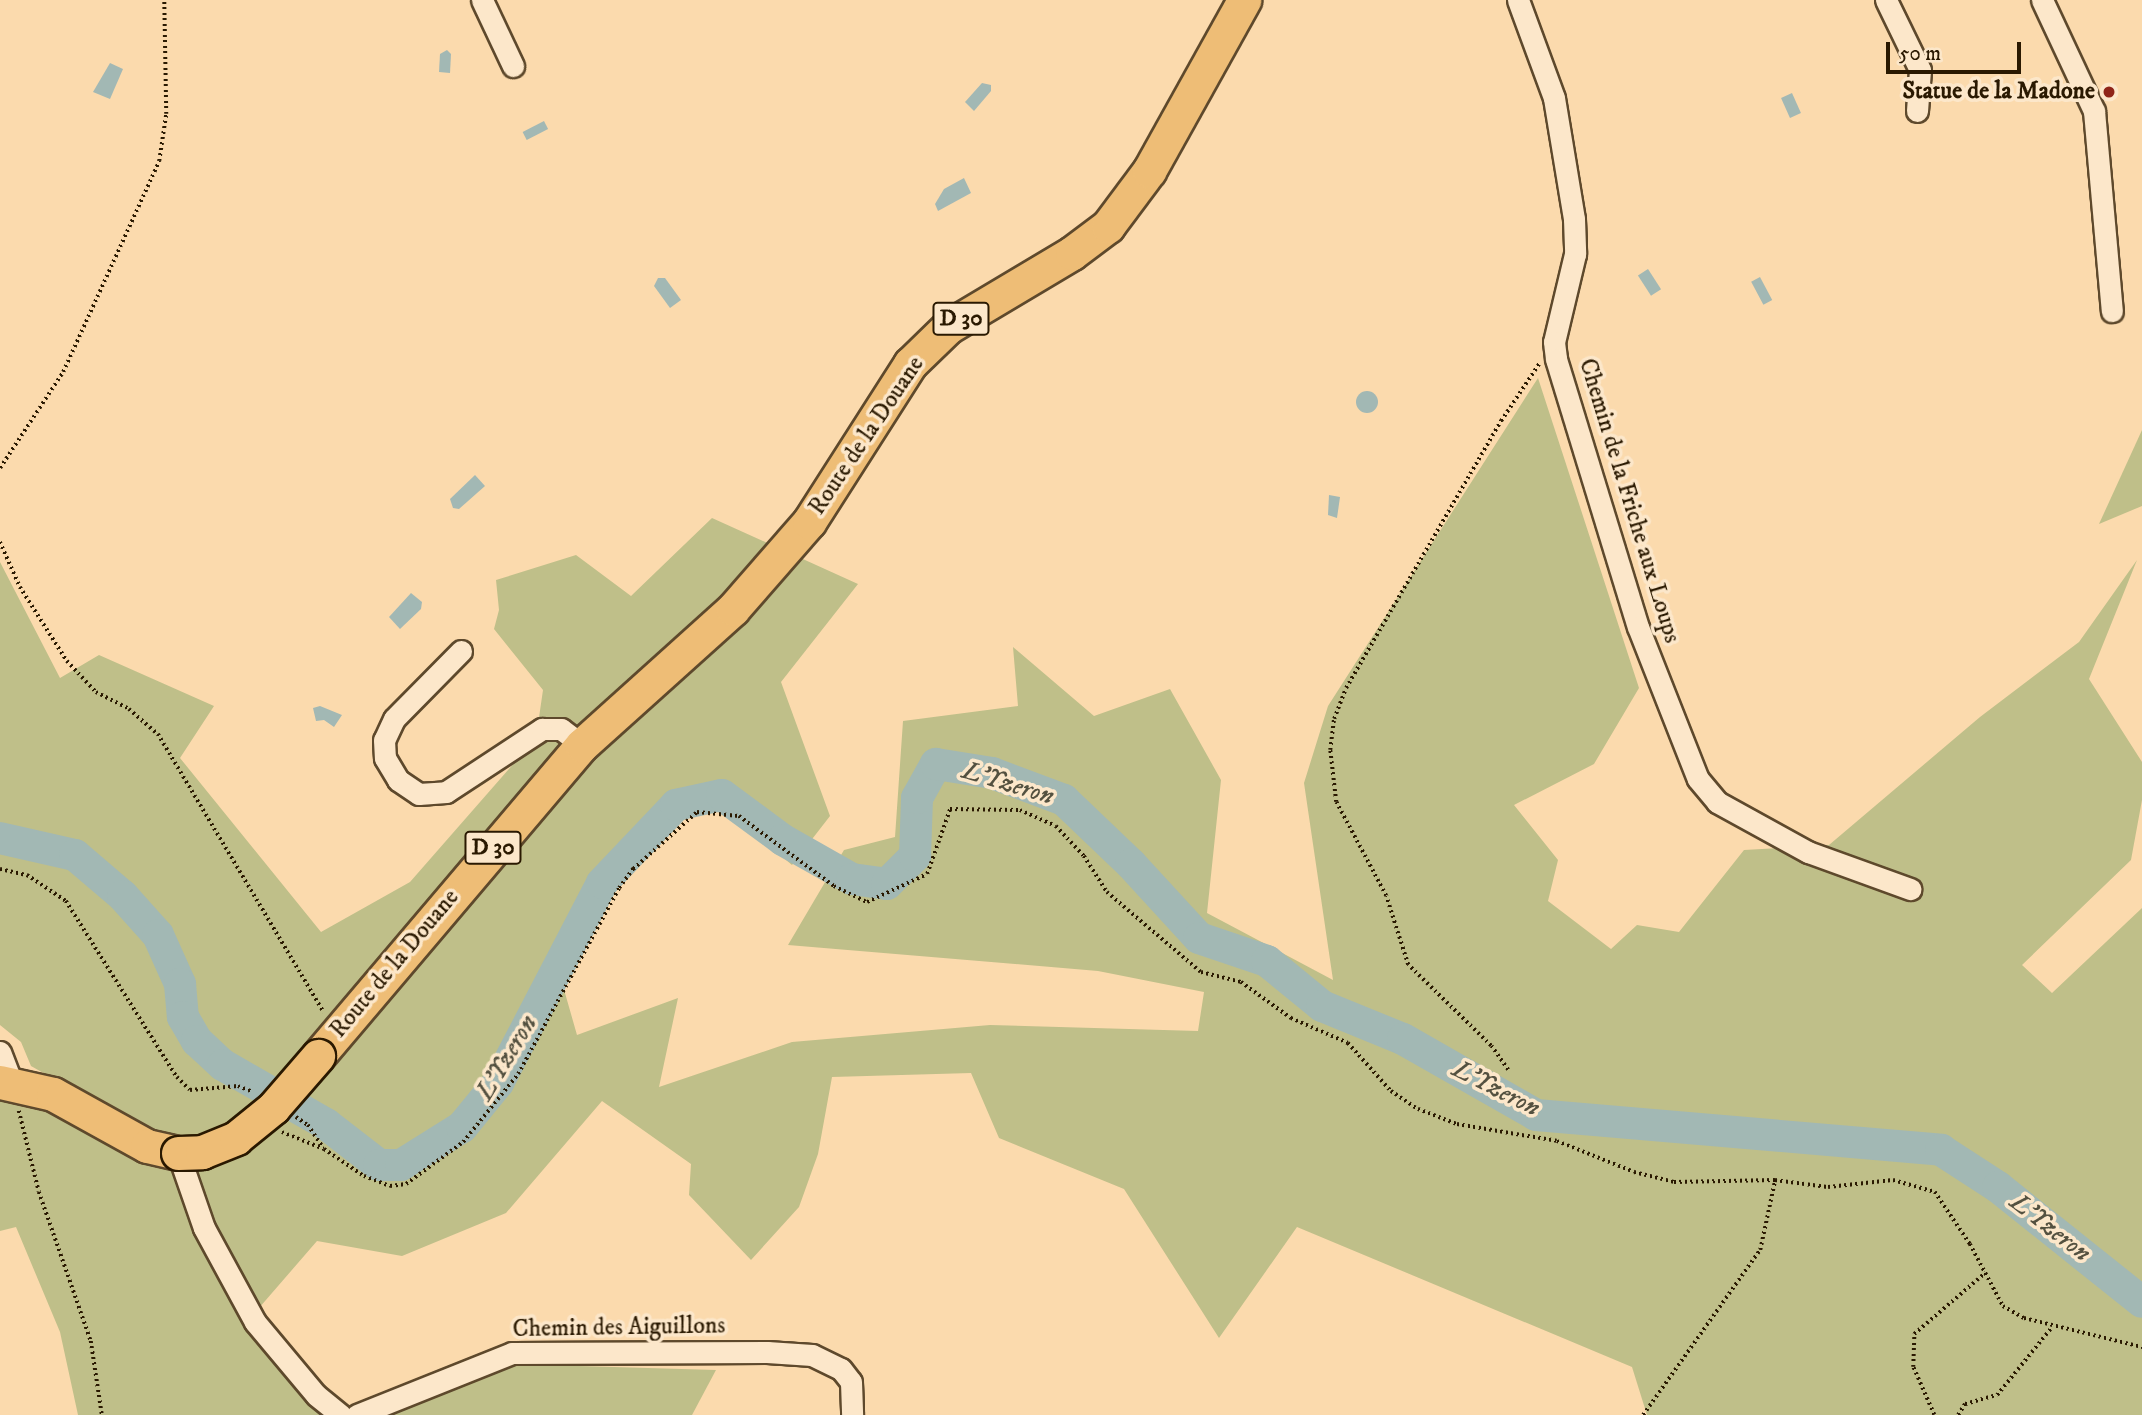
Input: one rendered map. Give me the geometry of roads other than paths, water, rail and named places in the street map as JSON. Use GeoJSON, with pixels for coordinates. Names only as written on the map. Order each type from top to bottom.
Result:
{"type":"FeatureCollection","features":[{"type":"Feature","properties":{"kind":"main road","name":"Route de la Douane"},"geometry":{"type":"LineString","coordinates":[[178,1153],[202,1152],[236,1138],[266,1115],[582,745],[733,608],[800,532],[910,364],[948,327],[1072,253],[1108,226],[1150,171],[1244,0]]}},
{"type":"Feature","properties":{"kind":"main road","name":"D 30"},"geometry":{"type":"LineString","coordinates":[[4,1072],[53,1094],[147,1146],[178,1153]]}},
{"type":"Feature","properties":{"kind":"street"},"geometry":{"type":"LineString","coordinates":[[482,0],[513,66]]}},
{"type":"Feature","properties":{"kind":"street","name":"Chemin de la Friche aux Loups"},"geometry":{"type":"LineString","coordinates":[[1518,0],[1554,97],[1574,219],[1575,254],[1554,342],[1564,391],[1638,627],[1698,779],[1717,802],[1808,852],[1910,889]]}},
{"type":"Feature","properties":{"kind":"street"},"geometry":{"type":"LineString","coordinates":[[1886,0],[1920,71],[1917,111]]}},
{"type":"Feature","properties":{"kind":"street"},"geometry":{"type":"LineString","coordinates":[[2042,0],[2094,111],[2112,312]]}},
{"type":"Feature","properties":{"kind":"street"},"geometry":{"type":"LineString","coordinates":[[461,651],[394,719],[384,740],[385,758],[398,780],[419,794],[446,792],[542,729],[561,729],[582,745]]}},
{"type":"Feature","properties":{"kind":"street"},"geometry":{"type":"LineString","coordinates":[[178,1153],[204,1228],[255,1321],[316,1395],[341,1415]]}},
{"type":"Feature","properties":{"kind":"street","name":"Chemin des Aiguillons"},"geometry":{"type":"LineString","coordinates":[[357,1415],[453,1373],[512,1353],[767,1352],[812,1355],[834,1364],[851,1382],[852,1415]]}},
{"type":"Feature","properties":{"kind":"water"},"geometry":{"type":"Polygon","coordinates":[[[447,50],[451,54],[450,73],[439,72],[440,54],[447,50]]]}},
{"type":"Feature","properties":{"kind":"water"},"geometry":{"type":"Polygon","coordinates":[[[110,63],[123,69],[110,99],[93,92],[110,63]]]}},
{"type":"Feature","properties":{"kind":"water"},"geometry":{"type":"Polygon","coordinates":[[[982,83],[991,85],[991,91],[974,111],[965,102],[982,83]]]}},
{"type":"Feature","properties":{"kind":"water"},"geometry":{"type":"Polygon","coordinates":[[[1792,93],[1801,113],[1790,118],[1781,98],[1792,93]]]}},
{"type":"Feature","properties":{"kind":"water"},"geometry":{"type":"Polygon","coordinates":[[[544,121],[548,129],[527,140],[523,132],[544,121]]]}},
{"type":"Feature","properties":{"kind":"water"},"geometry":{"type":"Polygon","coordinates":[[[964,178],[971,193],[938,211],[935,204],[944,189],[964,178]]]}},
{"type":"Feature","properties":{"kind":"water"},"geometry":{"type":"Polygon","coordinates":[[[1648,269],[1661,289],[1651,296],[1638,276],[1648,269]]]}},
{"type":"Feature","properties":{"kind":"water"},"geometry":{"type":"Polygon","coordinates":[[[1760,277],[1772,300],[1763,305],[1751,282],[1760,277]]]}},
{"type":"Feature","properties":{"kind":"water"},"geometry":{"type":"Polygon","coordinates":[[[658,278],[665,278],[681,300],[670,308],[654,286],[658,278]]]}},
{"type":"Feature","properties":{"kind":"water"},"geometry":{"type":"Polygon","coordinates":[[[1367,391],[1375,394],[1378,402],[1375,410],[1367,413],[1359,410],[1356,402],[1359,394],[1367,391]]]}},
{"type":"Feature","properties":{"kind":"water"},"geometry":{"type":"Polygon","coordinates":[[[475,475],[485,486],[459,509],[453,508],[450,499],[475,475]]]}},
{"type":"Feature","properties":{"kind":"water"},"geometry":{"type":"Polygon","coordinates":[[[1329,495],[1340,497],[1337,518],[1328,515],[1329,495]]]}},
{"type":"Feature","properties":{"kind":"water"},"geometry":{"type":"Polygon","coordinates":[[[411,593],[422,602],[421,609],[400,629],[389,617],[411,593]]]}},
{"type":"Feature","properties":{"kind":"water"},"geometry":{"type":"Polygon","coordinates":[[[320,706],[342,715],[334,727],[324,720],[316,721],[313,708],[320,706]]]}},
{"type":"Feature","properties":{"kind":"waterway","name":"L'Yzeron"},"geometry":{"type":"LineString","coordinates":[[0,838],[75,855],[123,896],[158,935],[180,984],[183,1017],[197,1041],[223,1065],[326,1124],[379,1165],[401,1165],[462,1127],[498,1083],[602,883],[676,805],[722,795],[783,840],[852,879],[887,884],[915,856],[917,798],[936,764],[992,773],[1064,800],[1131,864],[1199,938],[1267,961],[1322,1006],[1403,1039],[1536,1115],[1941,1150],[1998,1187],[2142,1302]]}},
{"type":"Feature","properties":{"kind":"place","name":"Statue de la Madone"},"geometry":{"type":"Point","coordinates":[2109,92]}}]}
